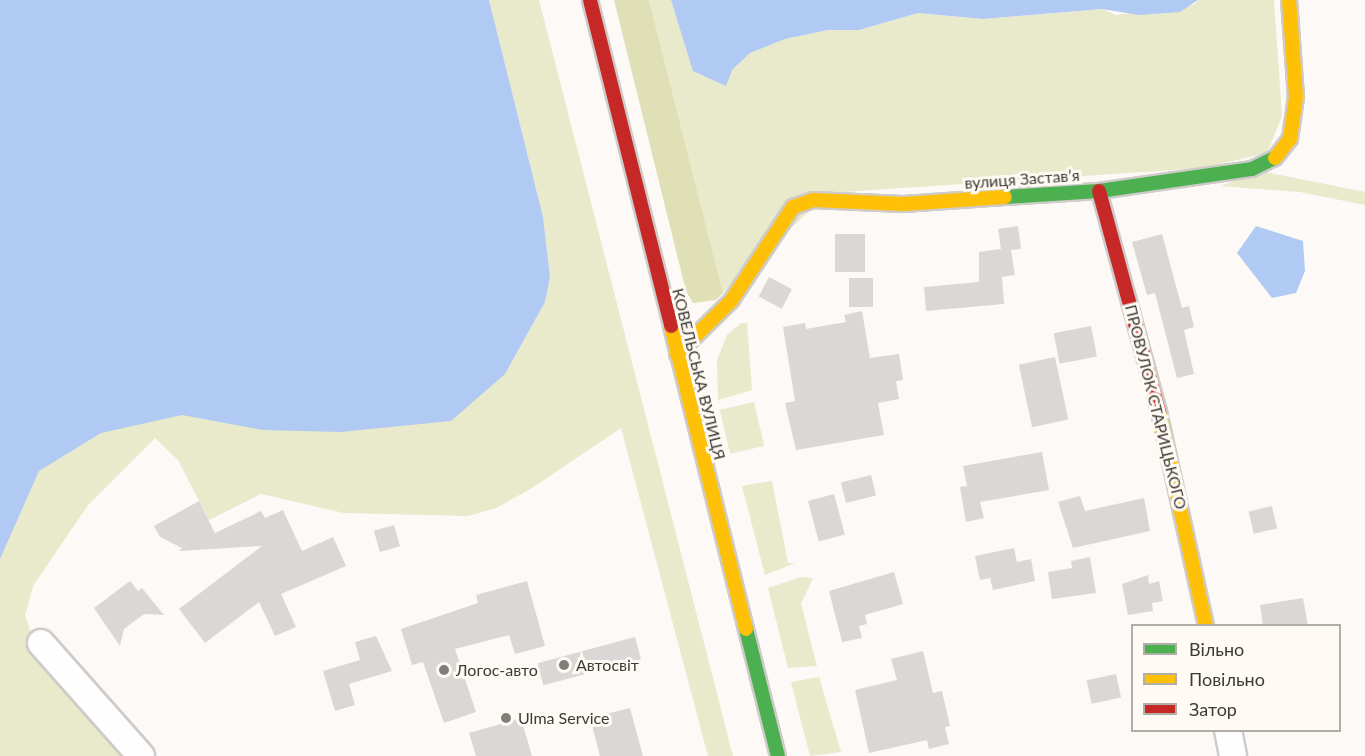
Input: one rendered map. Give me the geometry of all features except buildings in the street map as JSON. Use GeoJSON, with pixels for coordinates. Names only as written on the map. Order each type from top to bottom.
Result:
{"type":"FeatureCollection","features":[{"type":"Feature","properties":{"kind":"street","name":"КОВЕЛЬСЬКА ВУЛИЦЯ"},"geometry":{"type":"LineString","coordinates":[[590,0],[778,756]]}},
{"type":"Feature","properties":{"kind":"street","name":"вулиця Заставʼя"},"geometry":{"type":"LineString","coordinates":[[677,354],[731,301],[793,207],[836,198],[903,204],[1099,191],[1252,169],[1284,151],[1294,128],[1296,97],[1289,0]]}},
{"type":"Feature","properties":{"kind":"street","name":"ПРОВУЛОК СТАРИЦЬКОГО"},"geometry":{"type":"LineString","coordinates":[[1099,191],[1167,440],[1206,624]]}},
{"type":"Feature","properties":{"kind":"street"},"geometry":{"type":"LineString","coordinates":[[41,643],[141,756]]}},
{"type":"Feature","properties":{"kind":"street"},"geometry":{"type":"LineString","coordinates":[[1228,732],[1233,756]]}},
{"type":"Feature","properties":{"kind":"green space"},"geometry":{"type":"Polygon","coordinates":[[[489,0],[539,0],[733,756],[708,756],[621,428],[532,488],[496,508],[468,516],[344,513],[261,494],[209,520],[178,460],[155,438],[88,505],[33,586],[25,616],[36,646],[133,756],[0,756],[0,470],[29,411],[505,374],[545,302],[550,277],[543,217],[489,0]]]}},
{"type":"Feature","properties":{"kind":"green space"},"geometry":{"type":"Polygon","coordinates":[[[614,0],[649,0],[723,293],[716,300],[693,303],[686,291],[614,0]]]}},
{"type":"Feature","properties":{"kind":"green space"},"geometry":{"type":"Polygon","coordinates":[[[649,0],[671,0],[675,13],[732,70],[750,53],[785,39],[828,30],[859,30],[918,13],[983,19],[1102,9],[1116,15],[1194,5],[1198,0],[1274,0],[1282,116],[1267,153],[1202,168],[828,193],[723,293],[649,0]]]}},
{"type":"Feature","properties":{"kind":"green space"},"geometry":{"type":"Polygon","coordinates":[[[1260,171],[1365,192],[1365,205],[1300,192],[1220,186],[1260,171]]]}},
{"type":"Feature","properties":{"kind":"green space"},"geometry":{"type":"Polygon","coordinates":[[[741,323],[747,323],[752,390],[718,400],[717,360],[727,335],[741,323]]]}},
{"type":"Feature","properties":{"kind":"green space"},"geometry":{"type":"Polygon","coordinates":[[[754,402],[764,446],[730,454],[720,410],[754,402]]]}},
{"type":"Feature","properties":{"kind":"green space"},"geometry":{"type":"Polygon","coordinates":[[[772,481],[788,563],[795,563],[765,575],[742,486],[772,481]]]}},
{"type":"Feature","properties":{"kind":"green space"},"geometry":{"type":"Polygon","coordinates":[[[801,577],[813,578],[801,604],[817,666],[788,668],[768,588],[801,577]]]}},
{"type":"Feature","properties":{"kind":"green space"},"geometry":{"type":"Polygon","coordinates":[[[819,677],[841,752],[810,756],[791,682],[819,677]]]}},
{"type":"Feature","properties":{"kind":"water"},"geometry":{"type":"Polygon","coordinates":[[[0,0],[489,0],[543,217],[550,277],[545,302],[505,374],[451,421],[340,432],[263,430],[182,415],[101,433],[39,471],[0,559],[0,0]]]}},
{"type":"Feature","properties":{"kind":"water"},"geometry":{"type":"Polygon","coordinates":[[[671,0],[1198,0],[1180,12],[1139,15],[1102,9],[983,19],[918,13],[859,30],[828,30],[785,39],[750,53],[732,70],[726,86],[693,71],[671,0]]]}},
{"type":"Feature","properties":{"kind":"water"},"geometry":{"type":"Polygon","coordinates":[[[1256,226],[1303,241],[1305,271],[1296,293],[1272,298],[1237,253],[1256,226]]]}},
{"type":"Feature","properties":{"kind":"traffic: fast"},"geometry":{"type":"LineString","coordinates":[[1005,197],[1099,191],[1252,169],[1275,158]]}},
{"type":"Feature","properties":{"kind":"traffic: fast"},"geometry":{"type":"LineString","coordinates":[[746,629],[778,756]]}},
{"type":"Feature","properties":{"kind":"traffic: slow"},"geometry":{"type":"LineString","coordinates":[[1275,158],[1290,139],[1296,97],[1289,0]]}},
{"type":"Feature","properties":{"kind":"traffic: slow"},"geometry":{"type":"LineString","coordinates":[[677,354],[731,301],[793,207],[813,200],[903,204],[1005,197]]}},
{"type":"Feature","properties":{"kind":"traffic: slow"},"geometry":{"type":"LineString","coordinates":[[671,326],[746,629]]}},
{"type":"Feature","properties":{"kind":"traffic: slow"},"geometry":{"type":"LineString","coordinates":[[1159,412],[1206,624]]}},
{"type":"Feature","properties":{"kind":"traffic: jam"},"geometry":{"type":"LineString","coordinates":[[590,0],[671,326]]}},
{"type":"Feature","properties":{"kind":"traffic: jam"},"geometry":{"type":"LineString","coordinates":[[1099,191],[1159,412]]}},
{"type":"Feature","properties":{"kind":"place","name":"Автосвіт"},"geometry":{"type":"Point","coordinates":[564,665]}},
{"type":"Feature","properties":{"kind":"place","name":"Логос-авто"},"geometry":{"type":"Point","coordinates":[444,670]}},
{"type":"Feature","properties":{"kind":"place","name":"Ulma Service"},"geometry":{"type":"Point","coordinates":[506,718]}}]}
